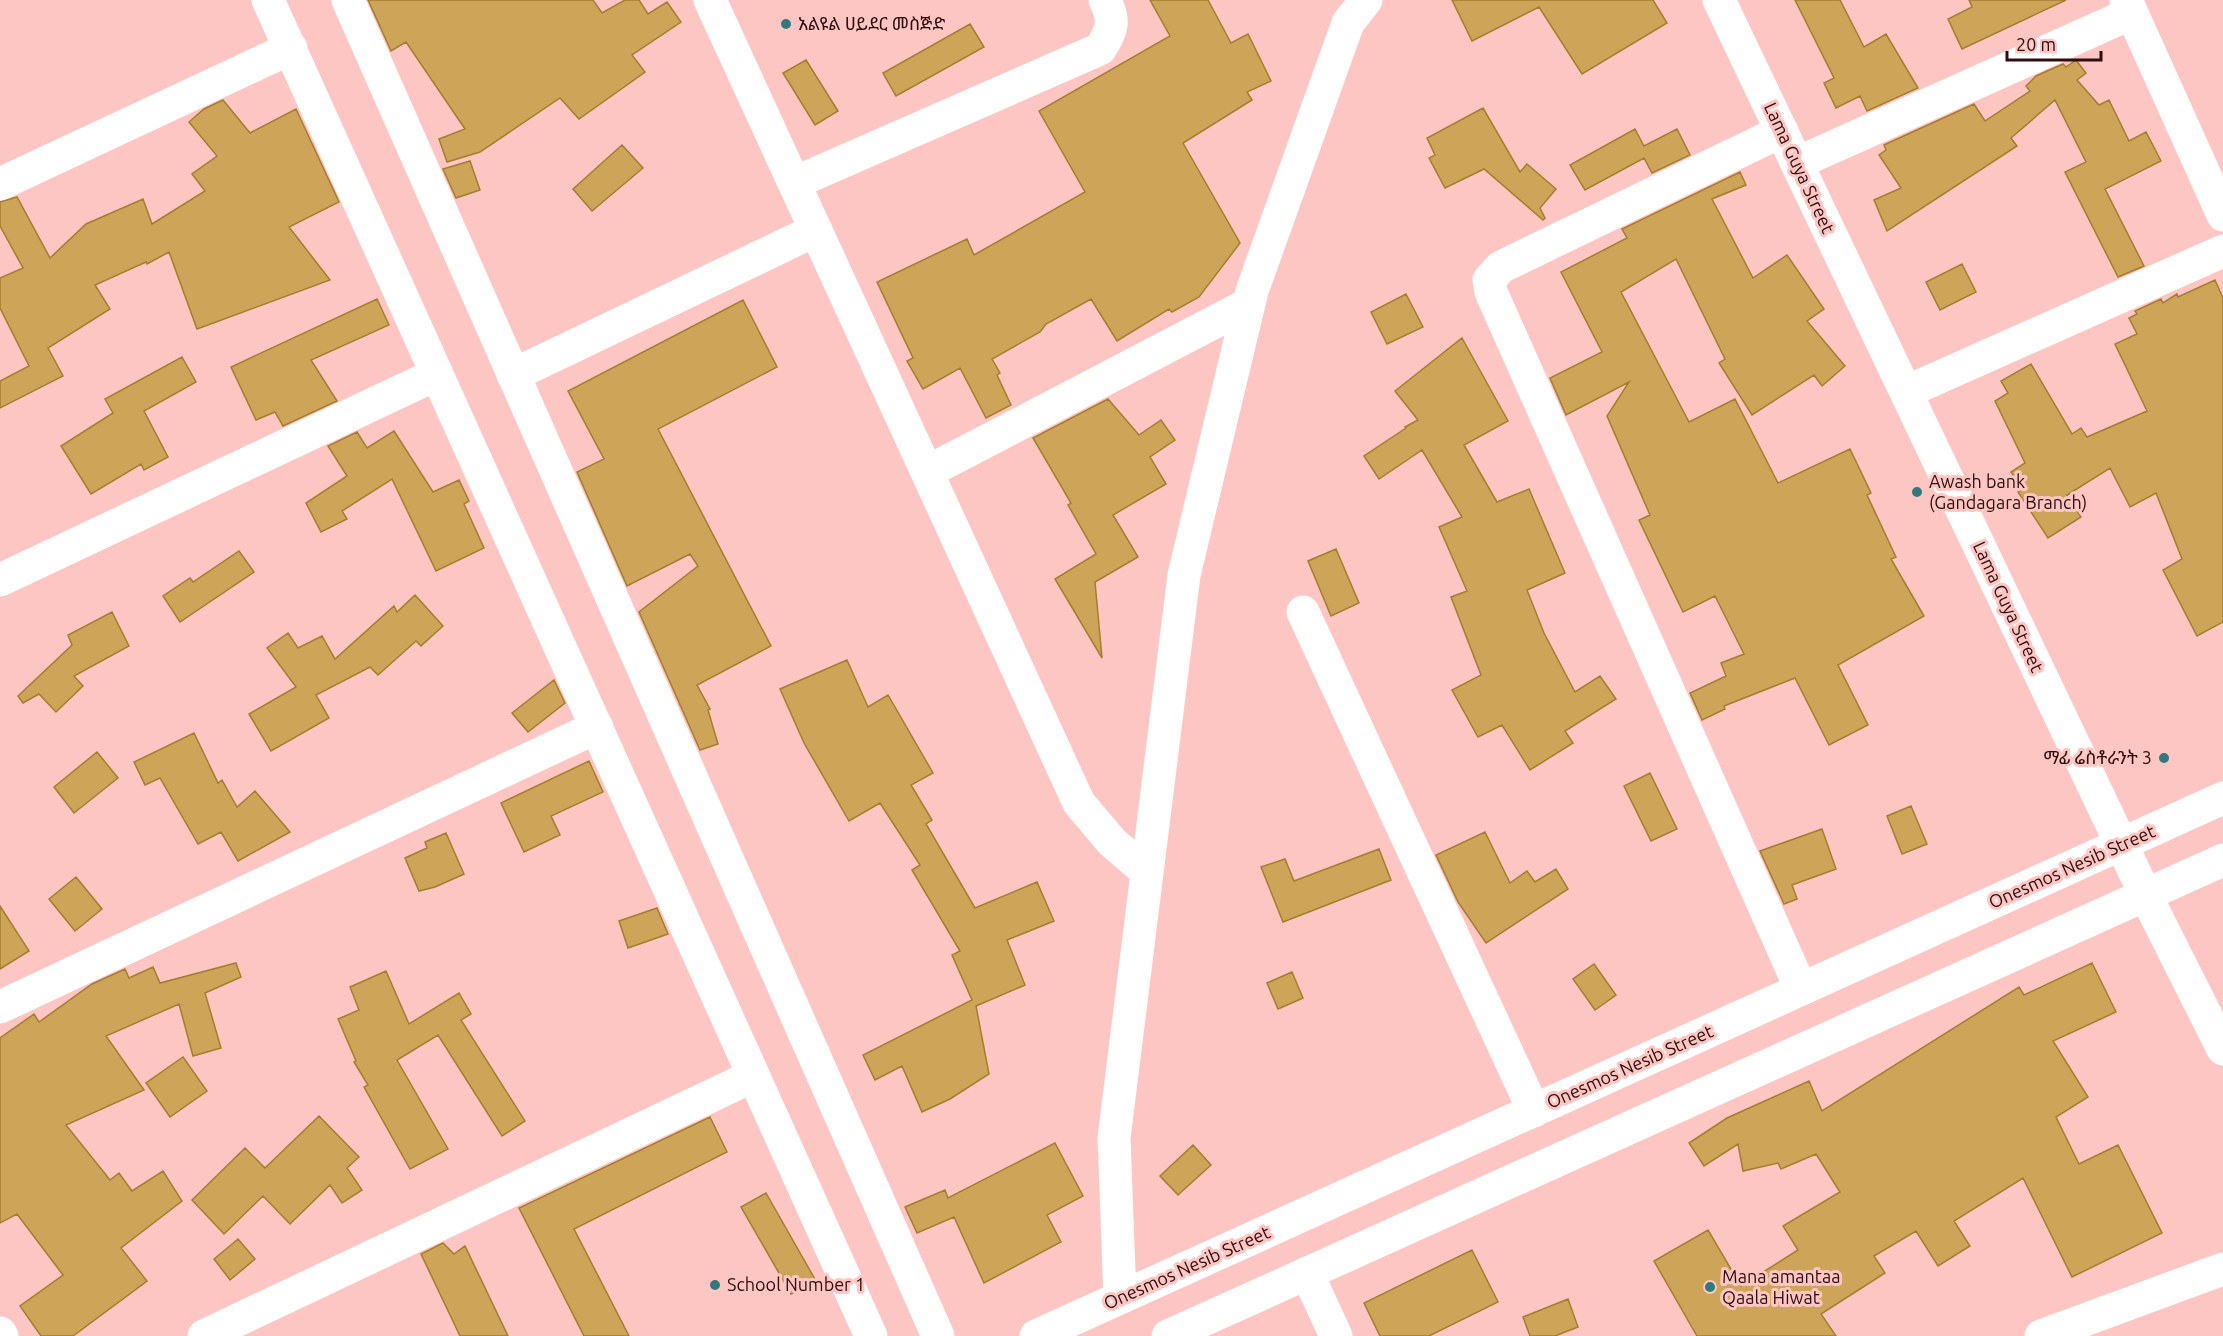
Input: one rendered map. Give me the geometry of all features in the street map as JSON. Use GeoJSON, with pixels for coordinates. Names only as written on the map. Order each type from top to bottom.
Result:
{"type":"FeatureCollection","features":[{"type":"Feature","properties":{"kind":"street"},"geometry":{"type":"LineString","coordinates":[[268,0],[871,1336]]}},
{"type":"Feature","properties":{"kind":"street"},"geometry":{"type":"LineString","coordinates":[[348,0],[938,1336]]}},
{"type":"Feature","properties":{"kind":"street"},"geometry":{"type":"LineString","coordinates":[[710,0],[1079,803],[1112,842],[1147,872]]}},
{"type":"Feature","properties":{"kind":"street"},"geometry":{"type":"LineString","coordinates":[[794,183],[1100,49],[1113,22],[1105,0]]}},
{"type":"Feature","properties":{"kind":"street"},"geometry":{"type":"LineString","coordinates":[[1120,1298],[1114,1138],[1184,575],[1256,279],[1348,23],[1366,0]]}},
{"type":"Feature","properties":{"kind":"street","name":"Lama Guya Street"},"geometry":{"type":"LineString","coordinates":[[1719,0],[2146,896],[2223,1049]]}},
{"type":"Feature","properties":{"kind":"street"},"geometry":{"type":"LineString","coordinates":[[1797,163],[2129,7],[2223,215]]}},
{"type":"Feature","properties":{"kind":"street"},"geometry":{"type":"LineString","coordinates":[[0,184],[291,48]]}},
{"type":"Feature","properties":{"kind":"street"},"geometry":{"type":"LineString","coordinates":[[1782,131],[1501,267],[1489,280],[1491,292],[1801,989]]}},
{"type":"Feature","properties":{"kind":"street"},"geometry":{"type":"LineString","coordinates":[[513,375],[816,230]]}},
{"type":"Feature","properties":{"kind":"street"},"geometry":{"type":"LineString","coordinates":[[1906,392],[2223,251]]}},
{"type":"Feature","properties":{"kind":"street"},"geometry":{"type":"LineString","coordinates":[[927,472],[1249,304]]}},
{"type":"Feature","properties":{"kind":"street"},"geometry":{"type":"LineString","coordinates":[[0,580],[437,374]]}},
{"type":"Feature","properties":{"kind":"street"},"geometry":{"type":"LineString","coordinates":[[1303,612],[1534,1111]]}},
{"type":"Feature","properties":{"kind":"street"},"geometry":{"type":"LineString","coordinates":[[0,1007],[597,727]]}},
{"type":"Feature","properties":{"kind":"street","name":"Onesmos Nesib Street"},"geometry":{"type":"LineString","coordinates":[[1036,1336],[2223,798]]}},
{"type":"Feature","properties":{"kind":"street"},"geometry":{"type":"LineString","coordinates":[[1168,1336],[2223,860]]}},
{"type":"Feature","properties":{"kind":"street"},"geometry":{"type":"LineString","coordinates":[[204,1336],[753,1076]]}},
{"type":"Feature","properties":{"kind":"street"},"geometry":{"type":"LineString","coordinates":[[2041,1336],[2223,1269]]}},
{"type":"Feature","properties":{"kind":"street"},"geometry":{"type":"LineString","coordinates":[[1307,1274],[1336,1336]]}},
{"type":"Feature","properties":{"kind":"building"},"geometry":{"type":"Polygon","coordinates":[[[368,0],[593,0],[602,13],[625,0],[639,0],[648,14],[667,2],[681,22],[632,55],[645,72],[579,119],[560,98],[480,152],[447,162],[439,139],[465,129],[406,42],[391,51],[368,0]]]}},
{"type":"Feature","properties":{"kind":"building"},"geometry":{"type":"Polygon","coordinates":[[[1150,0],[1208,0],[1231,43],[1248,34],[1271,81],[1247,92],[1252,100],[1183,143],[1240,243],[1199,297],[1172,312],[1169,309],[1117,341],[1091,299],[1046,324],[1040,332],[992,359],[1000,373],[997,375],[1011,405],[986,418],[960,368],[923,389],[907,361],[913,358],[877,282],[967,239],[974,255],[1085,192],[1039,111],[1170,36],[1150,0]]]}},
{"type":"Feature","properties":{"kind":"building"},"geometry":{"type":"Polygon","coordinates":[[[1452,0],[1653,0],[1667,23],[1582,74],[1539,7],[1472,41],[1452,0]]]}},
{"type":"Feature","properties":{"kind":"building"},"geometry":{"type":"Polygon","coordinates":[[[1795,0],[1840,0],[1864,47],[1886,34],[1918,88],[1867,111],[1860,96],[1836,108],[1824,83],[1834,78],[1795,0]]]}},
{"type":"Feature","properties":{"kind":"building"},"geometry":{"type":"Polygon","coordinates":[[[1969,0],[2066,0],[1962,49],[1948,19],[1972,7],[1969,0]]]}},
{"type":"Feature","properties":{"kind":"building"},"geometry":{"type":"Polygon","coordinates":[[[970,24],[984,47],[896,96],[883,73],[970,24]]]}},
{"type":"Feature","properties":{"kind":"building"},"geometry":{"type":"Polygon","coordinates":[[[806,60],[838,111],[815,125],[783,73],[806,60]]]}},
{"type":"Feature","properties":{"kind":"building"},"geometry":{"type":"Polygon","coordinates":[[[2076,60],[2086,73],[2077,80],[2099,105],[2109,100],[2129,141],[2146,132],[2161,161],[2105,189],[2144,266],[2118,277],[2065,172],[2086,162],[2055,100],[2011,138],[2017,146],[1887,231],[1874,200],[1901,188],[1879,155],[1886,150],[1884,145],[1974,104],[1985,121],[2030,91],[2026,86],[2036,76],[2063,64],[2066,67],[2076,60]]]}},
{"type":"Feature","properties":{"kind":"building"},"geometry":{"type":"Polygon","coordinates":[[[223,100],[250,133],[296,109],[339,202],[289,227],[330,280],[197,329],[169,252],[147,264],[146,262],[95,285],[110,309],[48,348],[63,376],[0,408],[0,381],[29,366],[0,308],[0,278],[23,268],[0,226],[0,202],[17,197],[50,258],[86,224],[143,199],[152,224],[205,191],[192,174],[217,156],[189,122],[204,109],[223,100]]]}},
{"type":"Feature","properties":{"kind":"building"},"geometry":{"type":"Polygon","coordinates":[[[1483,108],[1520,172],[1527,164],[1556,189],[1540,208],[1545,218],[1543,220],[1484,169],[1445,188],[1429,158],[1435,155],[1427,138],[1483,108]]]}},
{"type":"Feature","properties":{"kind":"building"},"geometry":{"type":"Polygon","coordinates":[[[1635,129],[1644,146],[1677,129],[1690,155],[1652,173],[1644,158],[1585,190],[1570,165],[1635,129]]]}},
{"type":"Feature","properties":{"kind":"building"},"geometry":{"type":"Polygon","coordinates":[[[622,145],[643,168],[592,211],[573,189],[622,145]]]}},
{"type":"Feature","properties":{"kind":"building"},"geometry":{"type":"Polygon","coordinates":[[[470,161],[480,190],[456,198],[443,169],[470,161]]]}},
{"type":"Feature","properties":{"kind":"building"},"geometry":{"type":"Polygon","coordinates":[[[1740,172],[1746,185],[1712,199],[1753,278],[1787,255],[1824,309],[1807,321],[1845,366],[1822,386],[1814,375],[1752,415],[1719,363],[1725,359],[1676,259],[1621,292],[1689,422],[1735,399],[1778,483],[1850,449],[1871,493],[1867,495],[1896,557],[1891,559],[1924,616],[1838,665],[1868,725],[1829,745],[1795,678],[1724,706],[1725,709],[1702,720],[1690,693],[1726,676],[1721,663],[1744,654],[1715,596],[1683,612],[1639,520],[1650,515],[1607,416],[1629,382],[1566,415],[1550,378],[1602,352],[1561,272],[1627,238],[1622,229],[1740,172]]]}},
{"type":"Feature","properties":{"kind":"building"},"geometry":{"type":"Polygon","coordinates":[[[1962,264],[1976,292],[1940,310],[1926,282],[1962,264]]]}},
{"type":"Feature","properties":{"kind":"building"},"geometry":{"type":"Polygon","coordinates":[[[2215,280],[2223,298],[2223,622],[2197,636],[2163,570],[2182,559],[2156,493],[2130,507],[2110,468],[2067,495],[2081,517],[2048,538],[2018,492],[2022,489],[2011,472],[2025,463],[1995,401],[2008,393],[2001,381],[2031,364],[2072,434],[2081,428],[2087,437],[2147,411],[2115,344],[2137,334],[2129,318],[2137,314],[2135,311],[2161,299],[2163,303],[2177,294],[2178,297],[2215,280]]]}},
{"type":"Feature","properties":{"kind":"building"},"geometry":{"type":"Polygon","coordinates":[[[1406,294],[1423,327],[1387,344],[1371,312],[1406,294]]]}},
{"type":"Feature","properties":{"kind":"building"},"geometry":{"type":"Polygon","coordinates":[[[377,299],[389,325],[311,360],[337,401],[283,426],[275,412],[256,420],[231,367],[377,299]]]}},
{"type":"Feature","properties":{"kind":"building"},"geometry":{"type":"Polygon","coordinates":[[[743,300],[777,367],[658,429],[771,646],[697,685],[710,709],[708,710],[718,744],[700,750],[639,612],[698,566],[690,554],[627,586],[577,472],[604,459],[568,391],[743,300]]]}},
{"type":"Feature","properties":{"kind":"building"},"geometry":{"type":"Polygon","coordinates":[[[1462,338],[1508,421],[1464,445],[1497,502],[1529,489],[1565,573],[1527,590],[1544,633],[1575,692],[1600,676],[1616,699],[1565,731],[1573,743],[1530,770],[1502,725],[1478,737],[1452,690],[1481,675],[1451,597],[1467,591],[1439,527],[1462,517],[1422,450],[1379,479],[1364,456],[1418,420],[1395,391],[1462,338]]]}},
{"type":"Feature","properties":{"kind":"building"},"geometry":{"type":"Polygon","coordinates":[[[182,357],[196,382],[144,411],[168,457],[144,470],[141,464],[91,494],[61,446],[113,413],[105,399],[182,357]]]}},
{"type":"Feature","properties":{"kind":"building"},"geometry":{"type":"Polygon","coordinates":[[[1108,399],[1139,435],[1161,420],[1175,440],[1150,457],[1166,484],[1113,515],[1138,557],[1095,582],[1102,658],[1055,579],[1096,554],[1068,505],[1071,503],[1033,438],[1108,399]]]}},
{"type":"Feature","properties":{"kind":"building"},"geometry":{"type":"Polygon","coordinates":[[[394,431],[433,492],[459,480],[469,501],[464,504],[484,548],[436,571],[392,479],[342,511],[347,519],[321,532],[306,503],[347,476],[328,446],[357,432],[367,448],[394,431]]]}},
{"type":"Feature","properties":{"kind":"building"},"geometry":{"type":"Polygon","coordinates":[[[1336,549],[1359,603],[1331,616],[1308,561],[1336,549]]]}},
{"type":"Feature","properties":{"kind":"building"},"geometry":{"type":"Polygon","coordinates":[[[239,551],[254,572],[180,622],[163,596],[190,578],[193,582],[239,551]]]}},
{"type":"Feature","properties":{"kind":"building"},"geometry":{"type":"Polygon","coordinates":[[[415,595],[443,626],[421,646],[416,641],[378,675],[370,667],[316,695],[329,718],[271,751],[249,714],[296,687],[267,648],[288,633],[298,648],[322,636],[335,659],[394,606],[397,612],[415,595]]]}},
{"type":"Feature","properties":{"kind":"building"},"geometry":{"type":"Polygon","coordinates":[[[112,612],[129,646],[74,676],[83,686],[56,712],[39,694],[23,703],[18,696],[72,645],[68,635],[112,612]]]}},
{"type":"Feature","properties":{"kind":"building"},"geometry":{"type":"Polygon","coordinates":[[[847,660],[868,707],[888,695],[933,773],[911,785],[932,820],[926,824],[975,908],[1037,882],[1054,921],[1007,940],[1025,985],[976,1006],[989,1074],[950,1099],[922,1112],[902,1066],[875,1080],[863,1055],[972,1000],[952,955],[960,951],[912,870],[920,865],[880,803],[849,821],[804,743],[780,689],[847,660]]]}},
{"type":"Feature","properties":{"kind":"building"},"geometry":{"type":"Polygon","coordinates":[[[554,680],[565,703],[528,732],[512,713],[554,680]]]}},
{"type":"Feature","properties":{"kind":"building"},"geometry":{"type":"Polygon","coordinates":[[[194,733],[218,783],[222,780],[237,807],[255,791],[290,832],[238,861],[221,832],[198,844],[160,778],[145,785],[134,762],[194,733]]]}},
{"type":"Feature","properties":{"kind":"building"},"geometry":{"type":"Polygon","coordinates":[[[97,752],[118,778],[74,813],[54,787],[97,752]]]}},
{"type":"Feature","properties":{"kind":"building"},"geometry":{"type":"Polygon","coordinates":[[[589,761],[603,792],[551,816],[560,835],[524,852],[501,803],[589,761]]]}},
{"type":"Feature","properties":{"kind":"building"},"geometry":{"type":"Polygon","coordinates":[[[1650,773],[1677,829],[1651,841],[1624,786],[1650,773]]]}},
{"type":"Feature","properties":{"kind":"building"},"geometry":{"type":"Polygon","coordinates":[[[1911,806],[1927,844],[1902,854],[1887,816],[1911,806]]]}},
{"type":"Feature","properties":{"kind":"building"},"geometry":{"type":"Polygon","coordinates":[[[1822,829],[1836,869],[1792,885],[1797,899],[1784,904],[1760,851],[1822,829]]]}},
{"type":"Feature","properties":{"kind":"building"},"geometry":{"type":"Polygon","coordinates":[[[1485,832],[1510,883],[1527,871],[1535,882],[1556,869],[1568,889],[1486,943],[1458,902],[1436,855],[1485,832]]]}},
{"type":"Feature","properties":{"kind":"building"},"geometry":{"type":"Polygon","coordinates":[[[446,833],[464,874],[435,887],[419,891],[405,858],[427,848],[425,842],[446,833]]]}},
{"type":"Feature","properties":{"kind":"building"},"geometry":{"type":"Polygon","coordinates":[[[1379,849],[1391,880],[1283,922],[1261,867],[1285,859],[1294,881],[1379,849]]]}},
{"type":"Feature","properties":{"kind":"building"},"geometry":{"type":"Polygon","coordinates":[[[76,877],[102,909],[75,931],[49,899],[76,877]]]}},
{"type":"Feature","properties":{"kind":"building"},"geometry":{"type":"Polygon","coordinates":[[[0,906],[29,951],[0,969],[0,906]]]}},
{"type":"Feature","properties":{"kind":"building"},"geometry":{"type":"Polygon","coordinates":[[[657,908],[668,934],[628,948],[619,921],[657,908]]]}},
{"type":"Feature","properties":{"kind":"building"},"geometry":{"type":"Polygon","coordinates":[[[236,963],[241,977],[205,993],[221,1048],[193,1056],[179,1004],[106,1036],[144,1090],[66,1125],[110,1180],[119,1173],[132,1191],[163,1171],[182,1201],[121,1248],[147,1281],[73,1336],[41,1336],[20,1306],[63,1275],[17,1214],[0,1223],[0,1038],[34,1014],[39,1022],[92,984],[125,969],[129,978],[153,967],[160,983],[236,963]]]}},
{"type":"Feature","properties":{"kind":"building"},"geometry":{"type":"Polygon","coordinates":[[[2092,963],[2116,1012],[2053,1041],[2088,1097],[2056,1117],[2079,1164],[2118,1145],[2162,1233],[2072,1277],[2023,1178],[1954,1221],[1970,1246],[1938,1266],[1916,1231],[1874,1256],[1885,1273],[1821,1314],[1836,1336],[1697,1336],[1654,1261],[1708,1230],[1741,1286],[1798,1250],[1783,1226],[1840,1192],[1816,1154],[1781,1169],[1778,1163],[1743,1171],[1738,1144],[1704,1166],[1689,1143],[1727,1118],[1809,1081],[1822,1111],[2019,987],[2024,995],[2092,963]]]}},
{"type":"Feature","properties":{"kind":"building"},"geometry":{"type":"Polygon","coordinates":[[[1594,964],[1616,995],[1595,1010],[1573,979],[1594,964]]]}},
{"type":"Feature","properties":{"kind":"building"},"geometry":{"type":"Polygon","coordinates":[[[386,971],[409,1024],[459,993],[471,1014],[461,1020],[525,1121],[502,1136],[438,1035],[397,1060],[448,1149],[410,1169],[364,1087],[368,1085],[354,1062],[356,1061],[338,1019],[359,1010],[350,987],[386,971]]]}},
{"type":"Feature","properties":{"kind":"building"},"geometry":{"type":"Polygon","coordinates":[[[1292,972],[1303,998],[1278,1009],[1267,983],[1292,972]]]}},
{"type":"Feature","properties":{"kind":"building"},"geometry":{"type":"Polygon","coordinates":[[[183,1057],[207,1091],[170,1117],[146,1083],[183,1057]]]}},
{"type":"Feature","properties":{"kind":"building"},"geometry":{"type":"Polygon","coordinates":[[[319,1116],[359,1157],[347,1168],[362,1190],[342,1203],[330,1185],[290,1224],[263,1196],[224,1234],[192,1200],[245,1148],[265,1168],[319,1116]]]}},
{"type":"Feature","properties":{"kind":"building"},"geometry":{"type":"Polygon","coordinates":[[[710,1117],[727,1152],[574,1229],[629,1336],[584,1336],[519,1208],[710,1117]]]}},
{"type":"Feature","properties":{"kind":"building"},"geometry":{"type":"Polygon","coordinates":[[[1055,1143],[1083,1196],[1047,1215],[1061,1242],[984,1283],[954,1217],[917,1233],[905,1207],[945,1190],[948,1198],[1055,1143]]]}},
{"type":"Feature","properties":{"kind":"building"},"geometry":{"type":"Polygon","coordinates":[[[1193,1145],[1211,1165],[1178,1195],[1160,1176],[1193,1145]]]}},
{"type":"Feature","properties":{"kind":"building"},"geometry":{"type":"Polygon","coordinates":[[[766,1193],[816,1281],[791,1294],[741,1207],[766,1193]]]}},
{"type":"Feature","properties":{"kind":"building"},"geometry":{"type":"Polygon","coordinates":[[[238,1239],[255,1259],[230,1280],[214,1259],[238,1239]]]}},
{"type":"Feature","properties":{"kind":"building"},"geometry":{"type":"Polygon","coordinates":[[[443,1243],[454,1254],[465,1246],[508,1336],[460,1336],[421,1254],[443,1243]]]}},
{"type":"Feature","properties":{"kind":"building"},"geometry":{"type":"Polygon","coordinates":[[[1472,1250],[1498,1302],[1429,1336],[1380,1336],[1364,1303],[1472,1250]]]}},
{"type":"Feature","properties":{"kind":"building"},"geometry":{"type":"Polygon","coordinates":[[[1568,1299],[1578,1327],[1555,1336],[1530,1336],[1523,1317],[1568,1299]]]}},
{"type":"Feature","properties":{"kind":"place","name":"አልዩል ሀይደር መስጅድ"},"geometry":{"type":"Point","coordinates":[786,24]}},
{"type":"Feature","properties":{"kind":"place","name":"Awash bank (Gandagara Branch)"},"geometry":{"type":"Point","coordinates":[1917,492]}},
{"type":"Feature","properties":{"kind":"place","name":"ማፊ ሬስቶራንት 3"},"geometry":{"type":"Point","coordinates":[2164,758]}},
{"type":"Feature","properties":{"kind":"place","name":"School Number 1"},"geometry":{"type":"Point","coordinates":[715,1285]}},
{"type":"Feature","properties":{"kind":"place","name":"Mana amantaa Qaala Hiwat"},"geometry":{"type":"Point","coordinates":[1710,1287]}}]}
